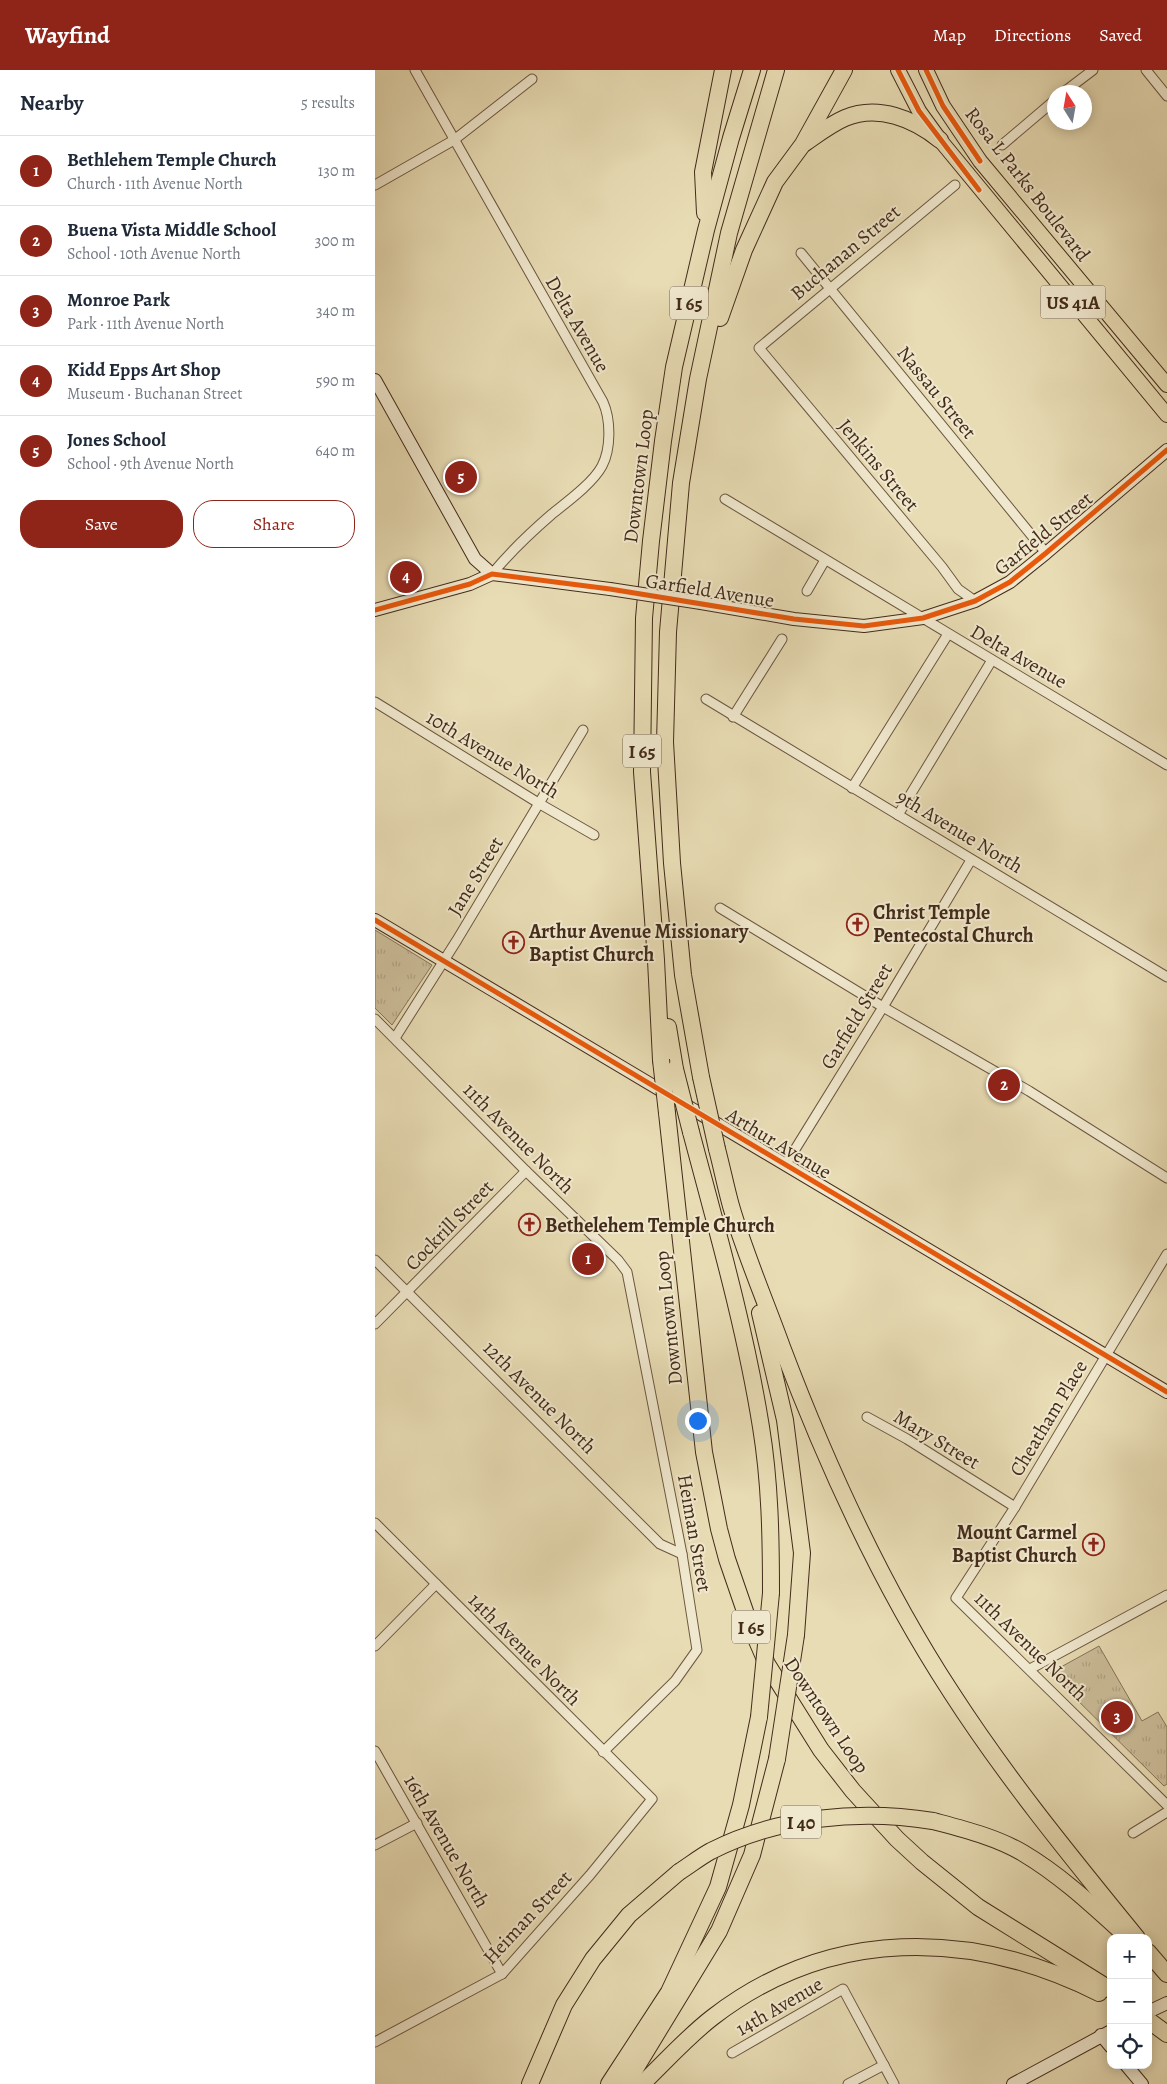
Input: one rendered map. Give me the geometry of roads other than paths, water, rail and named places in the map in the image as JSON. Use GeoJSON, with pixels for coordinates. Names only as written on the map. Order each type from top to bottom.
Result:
{"type":"FeatureCollection","features":[{"type":"Feature","properties":{"kind":"highway"},"geometry":{"type":"LineString","coordinates":[[706,230],[703,172],[723,70]]}},
{"type":"Feature","properties":{"kind":"highway","name":"Downtown Loop"},"geometry":{"type":"LineString","coordinates":[[753,70],[731,138],[706,230],[671,386],[663,441],[644,618],[641,772],[656,960],[661,1060],[703,1452],[727,1559],[748,1620],[767,1664],[821,1750],[853,1791],[915,1856],[978,1906],[1107,1987]]}},
{"type":"Feature","properties":{"kind":"highway","name":"I 65"},"geometry":{"type":"LineString","coordinates":[[776,70],[729,233],[697,378],[681,483],[673,562],[668,632],[665,742],[675,911],[683,975],[701,1077],[731,1206],[745,1250],[803,1404],[844,1496],[898,1603],[950,1692],[1008,1776],[1134,1934]]}},
{"type":"Feature","properties":{"kind":"highway"},"geometry":{"type":"LineString","coordinates":[[697,378],[744,250],[775,182],[803,144],[844,70]]}},
{"type":"Feature","properties":{"kind":"highway"},"geometry":{"type":"LineString","coordinates":[[803,144],[845,118],[871,113],[905,118],[926,128],[940,140]]}},
{"type":"Feature","properties":{"kind":"highway"},"geometry":{"type":"LineString","coordinates":[[609,2084],[669,1992],[717,1887],[741,1805],[759,1717],[771,1593],[771,1514],[762,1428],[746,1343],[675,1069],[656,960]]}},
{"type":"Feature","properties":{"kind":"highway"},"geometry":{"type":"LineString","coordinates":[[626,2084],[719,1931],[752,1855],[777,1759],[796,1634],[802,1553],[786,1430],[745,1250]]}},
{"type":"Feature","properties":{"kind":"highway","name":"I 40"},"geometry":{"type":"LineString","coordinates":[[530,2084],[564,2005],[593,1959],[629,1915],[679,1872],[711,1852],[753,1833],[800,1822],[849,1815],[901,1816],[933,1821],[974,1831],[1022,1852],[1068,1884],[1124,1934]]}},
{"type":"Feature","properties":{"kind":"highway"},"geometry":{"type":"LineString","coordinates":[[642,2084],[712,2017],[741,1997],[777,1978],[819,1962],[858,1951],[901,1946],[950,1948],[995,1954],[1078,1982],[1107,1997]]}},
{"type":"Feature","properties":{"kind":"highway"},"geometry":{"type":"LineString","coordinates":[[1152,2023],[1167,2034]]}},
{"type":"Feature","properties":{"kind":"main road","name":"Rosa L Parks Boulevard"},"geometry":{"type":"LineString","coordinates":[[898,70],[919,111],[940,140],[1167,415]]}},
{"type":"Feature","properties":{"kind":"main road","name":"Rosa L Parks Boulevard"},"geometry":{"type":"LineString","coordinates":[[926,70],[943,106],[980,161],[1167,385]]}},
{"type":"Feature","properties":{"kind":"street","name":"Delta Avenue"},"geometry":{"type":"LineString","coordinates":[[415,70],[603,402],[608,419],[607,446],[602,466],[584,486],[516,546],[492,574]]}},
{"type":"Feature","properties":{"kind":"street"},"geometry":{"type":"LineString","coordinates":[[1073,85],[1093,70]]}},
{"type":"Feature","properties":{"kind":"street"},"geometry":{"type":"LineString","coordinates":[[1146,70],[1167,96]]}},
{"type":"Feature","properties":{"kind":"street"},"geometry":{"type":"LineString","coordinates":[[375,185],[454,140],[532,79]]}},
{"type":"Feature","properties":{"kind":"street"},"geometry":{"type":"LineString","coordinates":[[1002,145],[1047,107]]}},
{"type":"Feature","properties":{"kind":"street","name":"Buchanan Street"},"geometry":{"type":"LineString","coordinates":[[759,348],[955,185]]}},
{"type":"Feature","properties":{"kind":"street","name":"Nassau Street"},"geometry":{"type":"LineString","coordinates":[[801,253],[1046,553]]}},
{"type":"Feature","properties":{"kind":"street","name":"Jenkins Street"},"geometry":{"type":"LineString","coordinates":[[759,348],[958,589],[975,602]]}},
{"type":"Feature","properties":{"kind":"street"},"geometry":{"type":"LineString","coordinates":[[375,380],[475,559],[492,574],[470,584],[375,610]]}},
{"type":"Feature","properties":{"kind":"street","name":"Garfield Street"},"geometry":{"type":"LineString","coordinates":[[923,618],[975,602],[1009,582],[1167,450]]}},
{"type":"Feature","properties":{"kind":"street","name":"Delta Avenue"},"geometry":{"type":"LineString","coordinates":[[725,499],[1167,765]]}},
{"type":"Feature","properties":{"kind":"street"},"geometry":{"type":"LineString","coordinates":[[807,591],[825,560]]}},
{"type":"Feature","properties":{"kind":"street","name":"Garfield Avenue"},"geometry":{"type":"LineString","coordinates":[[492,574],[610,589],[794,619],[864,626],[923,618]]}},
{"type":"Feature","properties":{"kind":"street"},"geometry":{"type":"LineString","coordinates":[[852,788],[948,634]]}},
{"type":"Feature","properties":{"kind":"street"},"geometry":{"type":"LineString","coordinates":[[733,717],[782,639]]}},
{"type":"Feature","properties":{"kind":"street"},"geometry":{"type":"LineString","coordinates":[[897,816],[992,660]]}},
{"type":"Feature","properties":{"kind":"street","name":"9th Avenue North"},"geometry":{"type":"LineString","coordinates":[[706,700],[1167,977]]}},
{"type":"Feature","properties":{"kind":"street","name":"10th Avenue North"},"geometry":{"type":"LineString","coordinates":[[375,702],[540,804],[594,835]]}},
{"type":"Feature","properties":{"kind":"street","name":"Jane Street"},"geometry":{"type":"LineString","coordinates":[[395,1038],[540,804],[583,730]]}},
{"type":"Feature","properties":{"kind":"street","name":"Garfield Street"},"geometry":{"type":"LineString","coordinates":[[786,1164],[971,860]]}},
{"type":"Feature","properties":{"kind":"street"},"geometry":{"type":"LineString","coordinates":[[721,908],[883,1007],[1029,1091],[1167,1178]]}},
{"type":"Feature","properties":{"kind":"street","name":"Arthur Avenue"},"geometry":{"type":"LineString","coordinates":[[375,920],[1167,1392]]}},
{"type":"Feature","properties":{"kind":"street","name":"11th Avenue North"},"geometry":{"type":"LineString","coordinates":[[375,1019],[526,1171],[618,1260],[627,1272],[631,1286]]}},
{"type":"Feature","properties":{"kind":"street","name":"Cockrill Street"},"geometry":{"type":"LineString","coordinates":[[375,1324],[526,1171]]}},
{"type":"Feature","properties":{"kind":"street","name":"Cheatham Place"},"geometry":{"type":"LineString","coordinates":[[956,1598],[1015,1507],[1167,1254]]}},
{"type":"Feature","properties":{"kind":"street","name":"12th Avenue North"},"geometry":{"type":"LineString","coordinates":[[375,1260],[660,1544],[682,1554]]}},
{"type":"Feature","properties":{"kind":"street","name":"Heiman Street"},"geometry":{"type":"LineString","coordinates":[[603,1752],[675,1681],[697,1650],[682,1554],[631,1286]]}},
{"type":"Feature","properties":{"kind":"street","name":"Mary Street"},"geometry":{"type":"LineString","coordinates":[[867,1417],[907,1439],[1015,1507]]}},
{"type":"Feature","properties":{"kind":"street","name":"14th Avenue North"},"geometry":{"type":"LineString","coordinates":[[375,1523],[652,1799]]}},
{"type":"Feature","properties":{"kind":"street"},"geometry":{"type":"LineString","coordinates":[[375,1646],[436,1584]]}},
{"type":"Feature","properties":{"kind":"street"},"geometry":{"type":"LineString","coordinates":[[1030,1669],[1167,1595]]}},
{"type":"Feature","properties":{"kind":"street","name":"11th Avenue North"},"geometry":{"type":"LineString","coordinates":[[956,1598],[1166,1802]]}},
{"type":"Feature","properties":{"kind":"street","name":"16th Avenue North"},"geometry":{"type":"LineString","coordinates":[[375,1751],[502,1974]]}},
{"type":"Feature","properties":{"kind":"street","name":"Heiman Street"},"geometry":{"type":"LineString","coordinates":[[375,2042],[502,1974],[590,1875],[652,1799]]}},
{"type":"Feature","properties":{"kind":"street"},"geometry":{"type":"LineString","coordinates":[[1133,1833],[1167,1812]]}},
{"type":"Feature","properties":{"kind":"street"},"geometry":{"type":"LineString","coordinates":[[375,1845],[417,1823]]}},
{"type":"Feature","properties":{"kind":"street","name":"14th Avenue"},"geometry":{"type":"LineString","coordinates":[[732,2053],[843,1989],[884,2065]]}},
{"type":"Feature","properties":{"kind":"street"},"geometry":{"type":"LineString","coordinates":[[1152,2010],[1167,2003]]}},
{"type":"Feature","properties":{"kind":"street"},"geometry":{"type":"LineString","coordinates":[[1013,2084],[1106,2033]]}},
{"type":"Feature","properties":{"kind":"street"},"geometry":{"type":"LineString","coordinates":[[847,2084],[884,2065],[895,2084]]}},
{"type":"Feature","properties":{"kind":"street"},"geometry":{"type":"LineString","coordinates":[[1129,2069],[1142,2084]]}},
{"type":"Feature","properties":{"kind":"place","name":"Jones School"},"geometry":{"type":"Point","coordinates":[461,477]}},
{"type":"Feature","properties":{"kind":"place","name":"Kidd Epps Art Shop"},"geometry":{"type":"Point","coordinates":[406,577]}},
{"type":"Feature","properties":{"kind":"place","name":"Christ Temple Pentecostal Church"},"geometry":{"type":"Point","coordinates":[857,924]}},
{"type":"Feature","properties":{"kind":"place","name":"Arthur Avenue Missionary Baptist Church"},"geometry":{"type":"Point","coordinates":[513,943]}},
{"type":"Feature","properties":{"kind":"place","name":"Buena Vista Middle School"},"geometry":{"type":"Point","coordinates":[1004,1085]}},
{"type":"Feature","properties":{"kind":"place","name":"Bethelehem Temple Church"},"geometry":{"type":"Point","coordinates":[529,1225]}},
{"type":"Feature","properties":{"kind":"place","name":"Bethlehem Temple Church"},"geometry":{"type":"Point","coordinates":[588,1259]}},
{"type":"Feature","properties":{"kind":"place","name":"Mount Carmel Baptist Church"},"geometry":{"type":"Point","coordinates":[1093,1544]}},
{"type":"Feature","properties":{"kind":"place","name":"Monroe Park"},"geometry":{"type":"Point","coordinates":[1117,1717]}}]}
